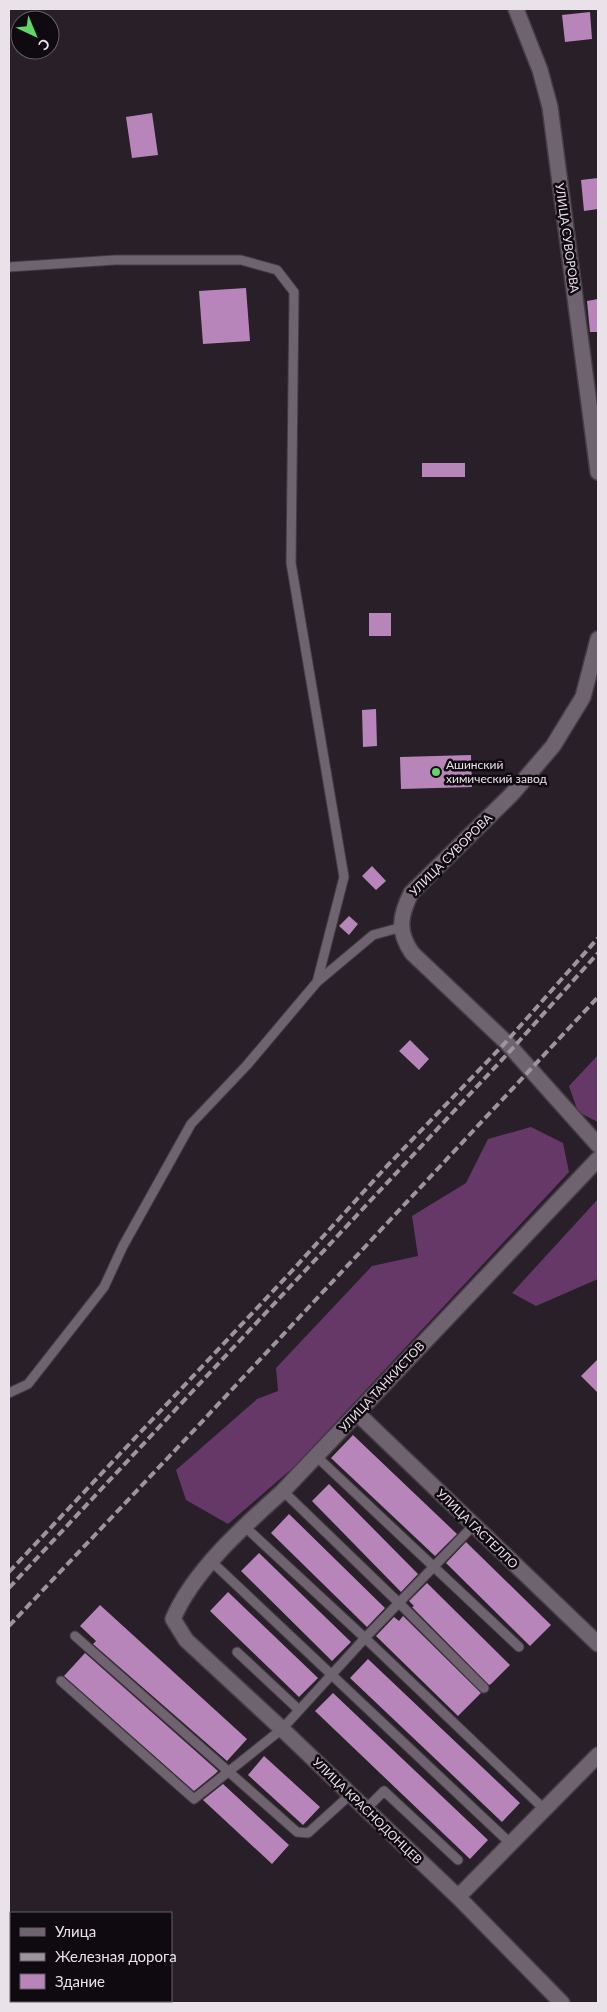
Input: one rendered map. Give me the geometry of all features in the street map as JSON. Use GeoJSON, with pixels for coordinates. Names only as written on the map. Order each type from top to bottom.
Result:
{"type":"FeatureCollection","features":[{"type":"Feature","properties":{"kind":"street","name":"УЛИЦА СУВОРОВА"},"geometry":{"type":"LineString","coordinates":[[516,9],[540,70],[550,106],[598,472]]}},
{"type":"Feature","properties":{"kind":"street","name":"УЛИЦА СУВОРОВА"},"geometry":{"type":"LineString","coordinates":[[598,639],[583,697],[553,746],[512,794],[411,894],[404,908],[402,927],[403,940],[412,953],[506,1042],[598,1145]]}},
{"type":"Feature","properties":{"kind":"street","name":"УЛИЦА ТАНКИСТОВ"},"geometry":{"type":"LineString","coordinates":[[173,1619],[180,1602],[244,1526],[316,1456],[598,1159]]}},
{"type":"Feature","properties":{"kind":"street","name":"УЛИЦА ГАСТЕЛЛО"},"geometry":{"type":"LineString","coordinates":[[357,1413],[598,1644]]}},
{"type":"Feature","properties":{"kind":"street","name":"УЛИЦА КРАСНОДОНЦЕВ"},"geometry":{"type":"LineString","coordinates":[[173,1619],[186,1640],[282,1728],[365,1810],[458,1897],[562,2003]]}},
{"type":"Feature","properties":{"kind":"street"},"geometry":{"type":"LineString","coordinates":[[458,1897],[598,1755]]}},
{"type":"Feature","properties":{"kind":"lane"},"geometry":{"type":"LineString","coordinates":[[9,267],[115,260],[241,260],[277,270],[294,292],[291,563],[344,877],[317,982]]}},
{"type":"Feature","properties":{"kind":"lane"},"geometry":{"type":"LineString","coordinates":[[9,1393],[28,1384],[104,1287],[123,1246],[191,1124],[247,1065],[317,982],[373,935],[402,927]]}},
{"type":"Feature","properties":{"kind":"lane"},"geometry":{"type":"LineString","coordinates":[[316,1456],[435,1566],[519,1648]]}},
{"type":"Feature","properties":{"kind":"lane"},"geometry":{"type":"LineString","coordinates":[[283,1490],[484,1688]]}},
{"type":"Feature","properties":{"kind":"lane"},"geometry":{"type":"LineString","coordinates":[[244,1526],[366,1638],[544,1810]]}},
{"type":"Feature","properties":{"kind":"lane"},"geometry":{"type":"LineString","coordinates":[[61,1681],[194,1800],[282,1728],[473,1526]]}},
{"type":"Feature","properties":{"kind":"lane"},"geometry":{"type":"LineString","coordinates":[[212,1562],[511,1844]]}},
{"type":"Feature","properties":{"kind":"lane"},"geometry":{"type":"LineString","coordinates":[[75,1636],[297,1832],[308,1833],[350,1795]]}},
{"type":"Feature","properties":{"kind":"lane"},"geometry":{"type":"LineString","coordinates":[[237,1652],[299,1710]]}},
{"type":"Feature","properties":{"kind":"lane"},"geometry":{"type":"LineString","coordinates":[[365,1810],[384,1791],[458,1860]]}},
{"type":"Feature","properties":{"kind":"shaded area"},"geometry":{"type":"Polygon","coordinates":[[[598,1055],[598,1122],[578,1112],[569,1086],[598,1055]]]}},
{"type":"Feature","properties":{"kind":"shaded area"},"geometry":{"type":"Polygon","coordinates":[[[531,1127],[563,1143],[569,1172],[295,1466],[228,1524],[186,1500],[176,1470],[257,1399],[278,1391],[276,1368],[372,1266],[418,1256],[412,1216],[466,1183],[488,1139],[531,1127]]]}},
{"type":"Feature","properties":{"kind":"shaded area"},"geometry":{"type":"Polygon","coordinates":[[[598,1199],[598,1279],[536,1306],[512,1293],[598,1199]]]}},
{"type":"Feature","properties":{"kind":"building"},"geometry":{"type":"Polygon","coordinates":[[[590,12],[592,39],[565,42],[562,15],[590,12]]]}},
{"type":"Feature","properties":{"kind":"building"},"geometry":{"type":"Polygon","coordinates":[[[152,113],[158,155],[132,158],[126,117],[152,113]]]}},
{"type":"Feature","properties":{"kind":"building"},"geometry":{"type":"Polygon","coordinates":[[[598,178],[598,209],[584,211],[581,180],[598,178]]]}},
{"type":"Feature","properties":{"kind":"building"},"geometry":{"type":"Polygon","coordinates":[[[246,288],[250,341],[203,344],[199,291],[246,288]]]}},
{"type":"Feature","properties":{"kind":"building"},"geometry":{"type":"Polygon","coordinates":[[[598,299],[598,332],[590,332],[587,301],[598,299]]]}},
{"type":"Feature","properties":{"kind":"building"},"geometry":{"type":"Polygon","coordinates":[[[422,463],[465,463],[465,477],[422,477],[422,463]]]}},
{"type":"Feature","properties":{"kind":"building"},"geometry":{"type":"Polygon","coordinates":[[[369,613],[391,613],[391,636],[369,636],[369,613]]]}},
{"type":"Feature","properties":{"kind":"building"},"geometry":{"type":"Polygon","coordinates":[[[376,709],[377,746],[363,747],[362,710],[376,709]]]}},
{"type":"Feature","properties":{"kind":"building","name":"Ашинский химический завод"},"geometry":{"type":"Polygon","coordinates":[[[471,755],[472,787],[401,789],[400,757],[471,755]]]}},
{"type":"Feature","properties":{"kind":"building"},"geometry":{"type":"Polygon","coordinates":[[[372,866],[386,881],[376,890],[362,876],[372,866]]]}},
{"type":"Feature","properties":{"kind":"building"},"geometry":{"type":"Polygon","coordinates":[[[349,916],[358,924],[349,935],[339,926],[349,916]]]}},
{"type":"Feature","properties":{"kind":"building"},"geometry":{"type":"Polygon","coordinates":[[[410,1040],[429,1059],[419,1070],[399,1051],[410,1040]]]}},
{"type":"Feature","properties":{"kind":"building"},"geometry":{"type":"Polygon","coordinates":[[[598,1359],[598,1393],[581,1376],[598,1359]]]}},
{"type":"Feature","properties":{"kind":"building"},"geometry":{"type":"Polygon","coordinates":[[[353,1435],[457,1534],[435,1556],[331,1458],[353,1435]]]}},
{"type":"Feature","properties":{"kind":"building"},"geometry":{"type":"Polygon","coordinates":[[[329,1484],[418,1574],[401,1592],[312,1501],[329,1484]]]}},
{"type":"Feature","properties":{"kind":"building"},"geometry":{"type":"Polygon","coordinates":[[[289,1514],[385,1608],[367,1627],[271,1533],[289,1514]]]}},
{"type":"Feature","properties":{"kind":"building"},"geometry":{"type":"Polygon","coordinates":[[[466,1542],[551,1625],[530,1646],[446,1563],[466,1542]]]}},
{"type":"Feature","properties":{"kind":"building"},"geometry":{"type":"Polygon","coordinates":[[[259,1553],[351,1642],[332,1661],[241,1571],[259,1553]]]}},
{"type":"Feature","properties":{"kind":"building"},"geometry":{"type":"Polygon","coordinates":[[[427,1583],[510,1665],[491,1684],[489,1685],[412,1607],[414,1606],[409,1601],[427,1583]]]}},
{"type":"Feature","properties":{"kind":"building"},"geometry":{"type":"Polygon","coordinates":[[[228,1592],[318,1678],[299,1697],[210,1611],[228,1592]]]}},
{"type":"Feature","properties":{"kind":"building"},"geometry":{"type":"Polygon","coordinates":[[[100,1605],[247,1739],[227,1761],[93,1644],[96,1641],[80,1626],[100,1605]]]}},
{"type":"Feature","properties":{"kind":"building"},"geometry":{"type":"Polygon","coordinates":[[[403,1616],[481,1693],[458,1716],[376,1636],[394,1617],[399,1621],[403,1616]]]}},
{"type":"Feature","properties":{"kind":"building"},"geometry":{"type":"Polygon","coordinates":[[[85,1653],[218,1771],[194,1791],[64,1676],[85,1653]]]}},
{"type":"Feature","properties":{"kind":"building"},"geometry":{"type":"Polygon","coordinates":[[[368,1659],[520,1803],[502,1822],[350,1678],[368,1659]]]}},
{"type":"Feature","properties":{"kind":"building"},"geometry":{"type":"Polygon","coordinates":[[[333,1693],[488,1840],[470,1859],[315,1711],[333,1693]]]}},
{"type":"Feature","properties":{"kind":"building"},"geometry":{"type":"Polygon","coordinates":[[[264,1756],[320,1807],[303,1825],[248,1775],[264,1756]]]}},
{"type":"Feature","properties":{"kind":"building"},"geometry":{"type":"Polygon","coordinates":[[[223,1784],[289,1845],[272,1864],[203,1800],[223,1784]]]}},
{"type":"Feature","properties":{"kind":"railway"},"geometry":{"type":"LineString","coordinates":[[9,1572],[290,1273],[387,1166],[506,1042],[598,938]]}},
{"type":"Feature","properties":{"kind":"railway"},"geometry":{"type":"LineString","coordinates":[[9,1588],[512,1049],[598,953]]}},
{"type":"Feature","properties":{"kind":"railway"},"geometry":{"type":"LineString","coordinates":[[9,1626],[598,997]]}},
{"type":"Feature","properties":{"kind":"place","name":"Ашинский химический завод"},"geometry":{"type":"Point","coordinates":[436,772]}}]}
